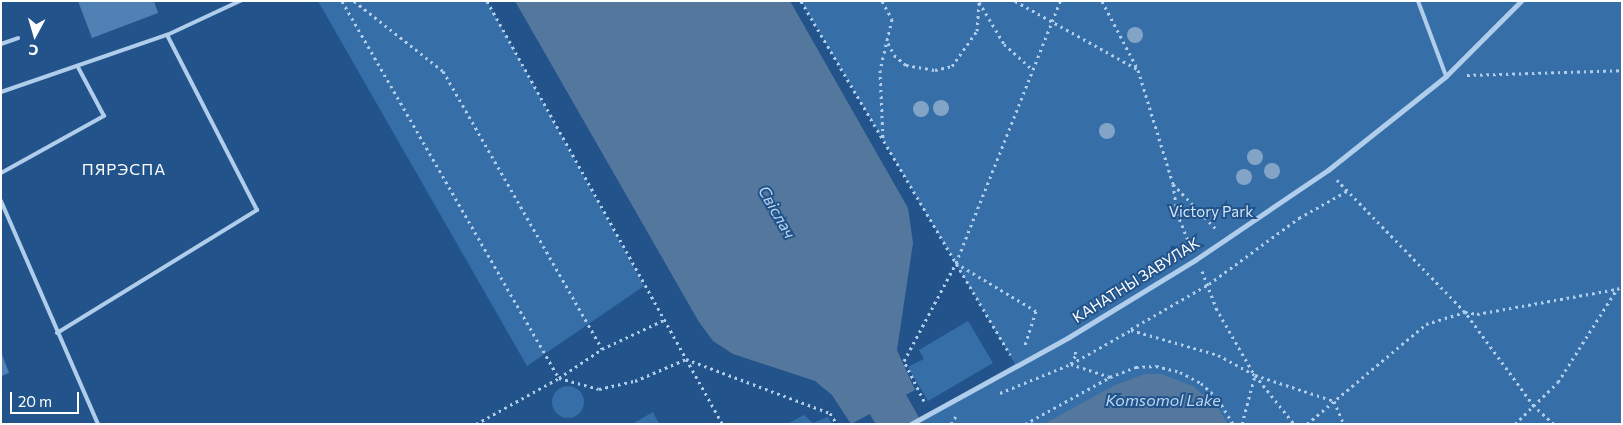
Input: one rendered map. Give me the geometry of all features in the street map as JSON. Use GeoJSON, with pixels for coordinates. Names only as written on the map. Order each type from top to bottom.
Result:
{"type":"FeatureCollection","features":[{"type":"Feature","properties":{"kind":"street","name":"КАНАТНЫ ЗАВУЛАК"},"geometry":{"type":"LineString","coordinates":[[911,424],[1068,337],[1195,260],[1328,170],[1446,76],[1521,1]]}},
{"type":"Feature","properties":{"kind":"lane"},"geometry":{"type":"LineString","coordinates":[[1,92],[167,35],[240,1]]}},
{"type":"Feature","properties":{"kind":"lane"},"geometry":{"type":"LineString","coordinates":[[1418,1],[1446,76]]}},
{"type":"Feature","properties":{"kind":"lane"},"geometry":{"type":"LineString","coordinates":[[57,333],[257,210],[167,35]]}},
{"type":"Feature","properties":{"kind":"lane"},"geometry":{"type":"LineString","coordinates":[[1,44],[18,38]]}},
{"type":"Feature","properties":{"kind":"lane"},"geometry":{"type":"LineString","coordinates":[[1,173],[104,116],[78,67]]}},
{"type":"Feature","properties":{"kind":"lane"},"geometry":{"type":"LineString","coordinates":[[1,201],[98,424]]}},
{"type":"Feature","properties":{"kind":"path"},"geometry":{"type":"LineString","coordinates":[[342,1],[559,378],[599,388],[634,382],[686,359],[830,413],[837,424]]}},
{"type":"Feature","properties":{"kind":"path"},"geometry":{"type":"LineString","coordinates":[[354,1],[443,71],[602,348]]}},
{"type":"Feature","properties":{"kind":"path"},"geometry":{"type":"LineString","coordinates":[[487,1],[722,424]]}},
{"type":"Feature","properties":{"kind":"path"},"geometry":{"type":"LineString","coordinates":[[801,1],[956,263],[1018,363]]}},
{"type":"Feature","properties":{"kind":"path"},"geometry":{"type":"LineString","coordinates":[[882,1],[892,19],[880,70],[883,140]]}},
{"type":"Feature","properties":{"kind":"path"},"geometry":{"type":"LineString","coordinates":[[1015,1],[1051,23],[1138,70]]}},
{"type":"Feature","properties":{"kind":"path"},"geometry":{"type":"LineString","coordinates":[[930,412],[904,361],[956,263],[1060,1]]}},
{"type":"Feature","properties":{"kind":"path"},"geometry":{"type":"LineString","coordinates":[[1102,1],[1138,70],[1172,184],[1177,213],[1195,260],[1209,284],[1216,308],[1254,375],[1294,424]]}},
{"type":"Feature","properties":{"kind":"path"},"geometry":{"type":"LineString","coordinates":[[888,42],[894,55],[906,65],[935,70],[952,66],[977,31],[979,2]]}},
{"type":"Feature","properties":{"kind":"path"},"geometry":{"type":"LineString","coordinates":[[979,2],[1004,44],[1033,70]]}},
{"type":"Feature","properties":{"kind":"path"},"geometry":{"type":"LineString","coordinates":[[1446,76],[1622,70]]}},
{"type":"Feature","properties":{"kind":"path"},"geometry":{"type":"LineString","coordinates":[[1328,170],[1465,312],[1534,406],[1554,424]]}},
{"type":"Feature","properties":{"kind":"path"},"geometry":{"type":"LineString","coordinates":[[1172,184],[1225,239]]}},
{"type":"Feature","properties":{"kind":"path"},"geometry":{"type":"LineString","coordinates":[[994,396],[1071,364],[1131,330],[1209,284],[1299,218],[1347,191]]}},
{"type":"Feature","properties":{"kind":"path"},"geometry":{"type":"LineString","coordinates":[[956,263],[1036,311],[1018,363]]}},
{"type":"Feature","properties":{"kind":"path"},"geometry":{"type":"LineString","coordinates":[[1307,424],[1426,324],[1465,312],[1477,314],[1617,289],[1622,286]]}},
{"type":"Feature","properties":{"kind":"path"},"geometry":{"type":"LineString","coordinates":[[1516,424],[1558,382],[1617,289]]}},
{"type":"Feature","properties":{"kind":"path"},"geometry":{"type":"LineString","coordinates":[[476,424],[559,378],[602,348],[664,320]]}},
{"type":"Feature","properties":{"kind":"path"},"geometry":{"type":"LineString","coordinates":[[1131,330],[1218,356],[1254,375],[1334,401],[1344,424]]}},
{"type":"Feature","properties":{"kind":"path"},"geometry":{"type":"LineString","coordinates":[[1071,364],[1076,354]]}},
{"type":"Feature","properties":{"kind":"path"},"geometry":{"type":"LineString","coordinates":[[1071,364],[1110,377]]}},
{"type":"Feature","properties":{"kind":"path"},"geometry":{"type":"LineString","coordinates":[[1025,424],[1110,377],[1136,367],[1156,366],[1180,372],[1201,383],[1218,400],[1233,424]]}},
{"type":"Feature","properties":{"kind":"path"},"geometry":{"type":"LineString","coordinates":[[1242,424],[1254,375]]}},
{"type":"Feature","properties":{"kind":"green space"},"geometry":{"type":"Polygon","coordinates":[[[318,1],[487,1],[644,286],[527,366],[318,1]]]}},
{"type":"Feature","properties":{"kind":"green space","name":"Victory Park"},"geometry":{"type":"Polygon","coordinates":[[[801,1],[1622,1],[1622,424],[912,424],[1015,364],[801,1]]]}},
{"type":"Feature","properties":{"kind":"green space"},"geometry":{"type":"Polygon","coordinates":[[[968,321],[993,363],[928,401],[908,367],[924,359],[919,350],[968,321]]]}},
{"type":"Feature","properties":{"kind":"green space"},"geometry":{"type":"Polygon","coordinates":[[[568,386],[574,387],[579,391],[583,396],[583,408],[579,413],[574,417],[568,418],[562,417],[557,413],[553,408],[552,402],[553,396],[557,391],[562,387],[568,386]]]}},
{"type":"Feature","properties":{"kind":"green space"},"geometry":{"type":"Polygon","coordinates":[[[653,412],[659,424],[632,424],[653,412]]]}},
{"type":"Feature","properties":{"kind":"green space"},"geometry":{"type":"Polygon","coordinates":[[[804,415],[813,423],[828,417],[832,424],[787,424],[804,415]]]}},
{"type":"Feature","properties":{"kind":"water"},"geometry":{"type":"Polygon","coordinates":[[[515,1],[790,1],[908,208],[913,243],[897,350],[915,390],[851,424],[832,395],[815,381],[733,354],[713,341],[699,322],[515,1]]]}},
{"type":"Feature","properties":{"kind":"water","name":"Komsomol Lake"},"geometry":{"type":"Polygon","coordinates":[[[1145,374],[1161,374],[1193,386],[1218,408],[1228,424],[1044,424],[1113,386],[1145,374]]]}},
{"type":"Feature","properties":{"kind":"building"},"geometry":{"type":"Polygon","coordinates":[[[78,1],[154,1],[158,13],[92,38],[78,1]]]}},
{"type":"Feature","properties":{"kind":"building"},"geometry":{"type":"Polygon","coordinates":[[[1,352],[9,373],[1,376],[1,352]]]}},
{"type":"Feature","properties":{"kind":"waterway","name":"Свіслач"},"geometry":{"type":"LineString","coordinates":[[860,356],[899,424]]}},
{"type":"Feature","properties":{"kind":"district","name":"ПЯРЭСПА"},"geometry":{"type":"Point","coordinates":[124,169]}}]}
